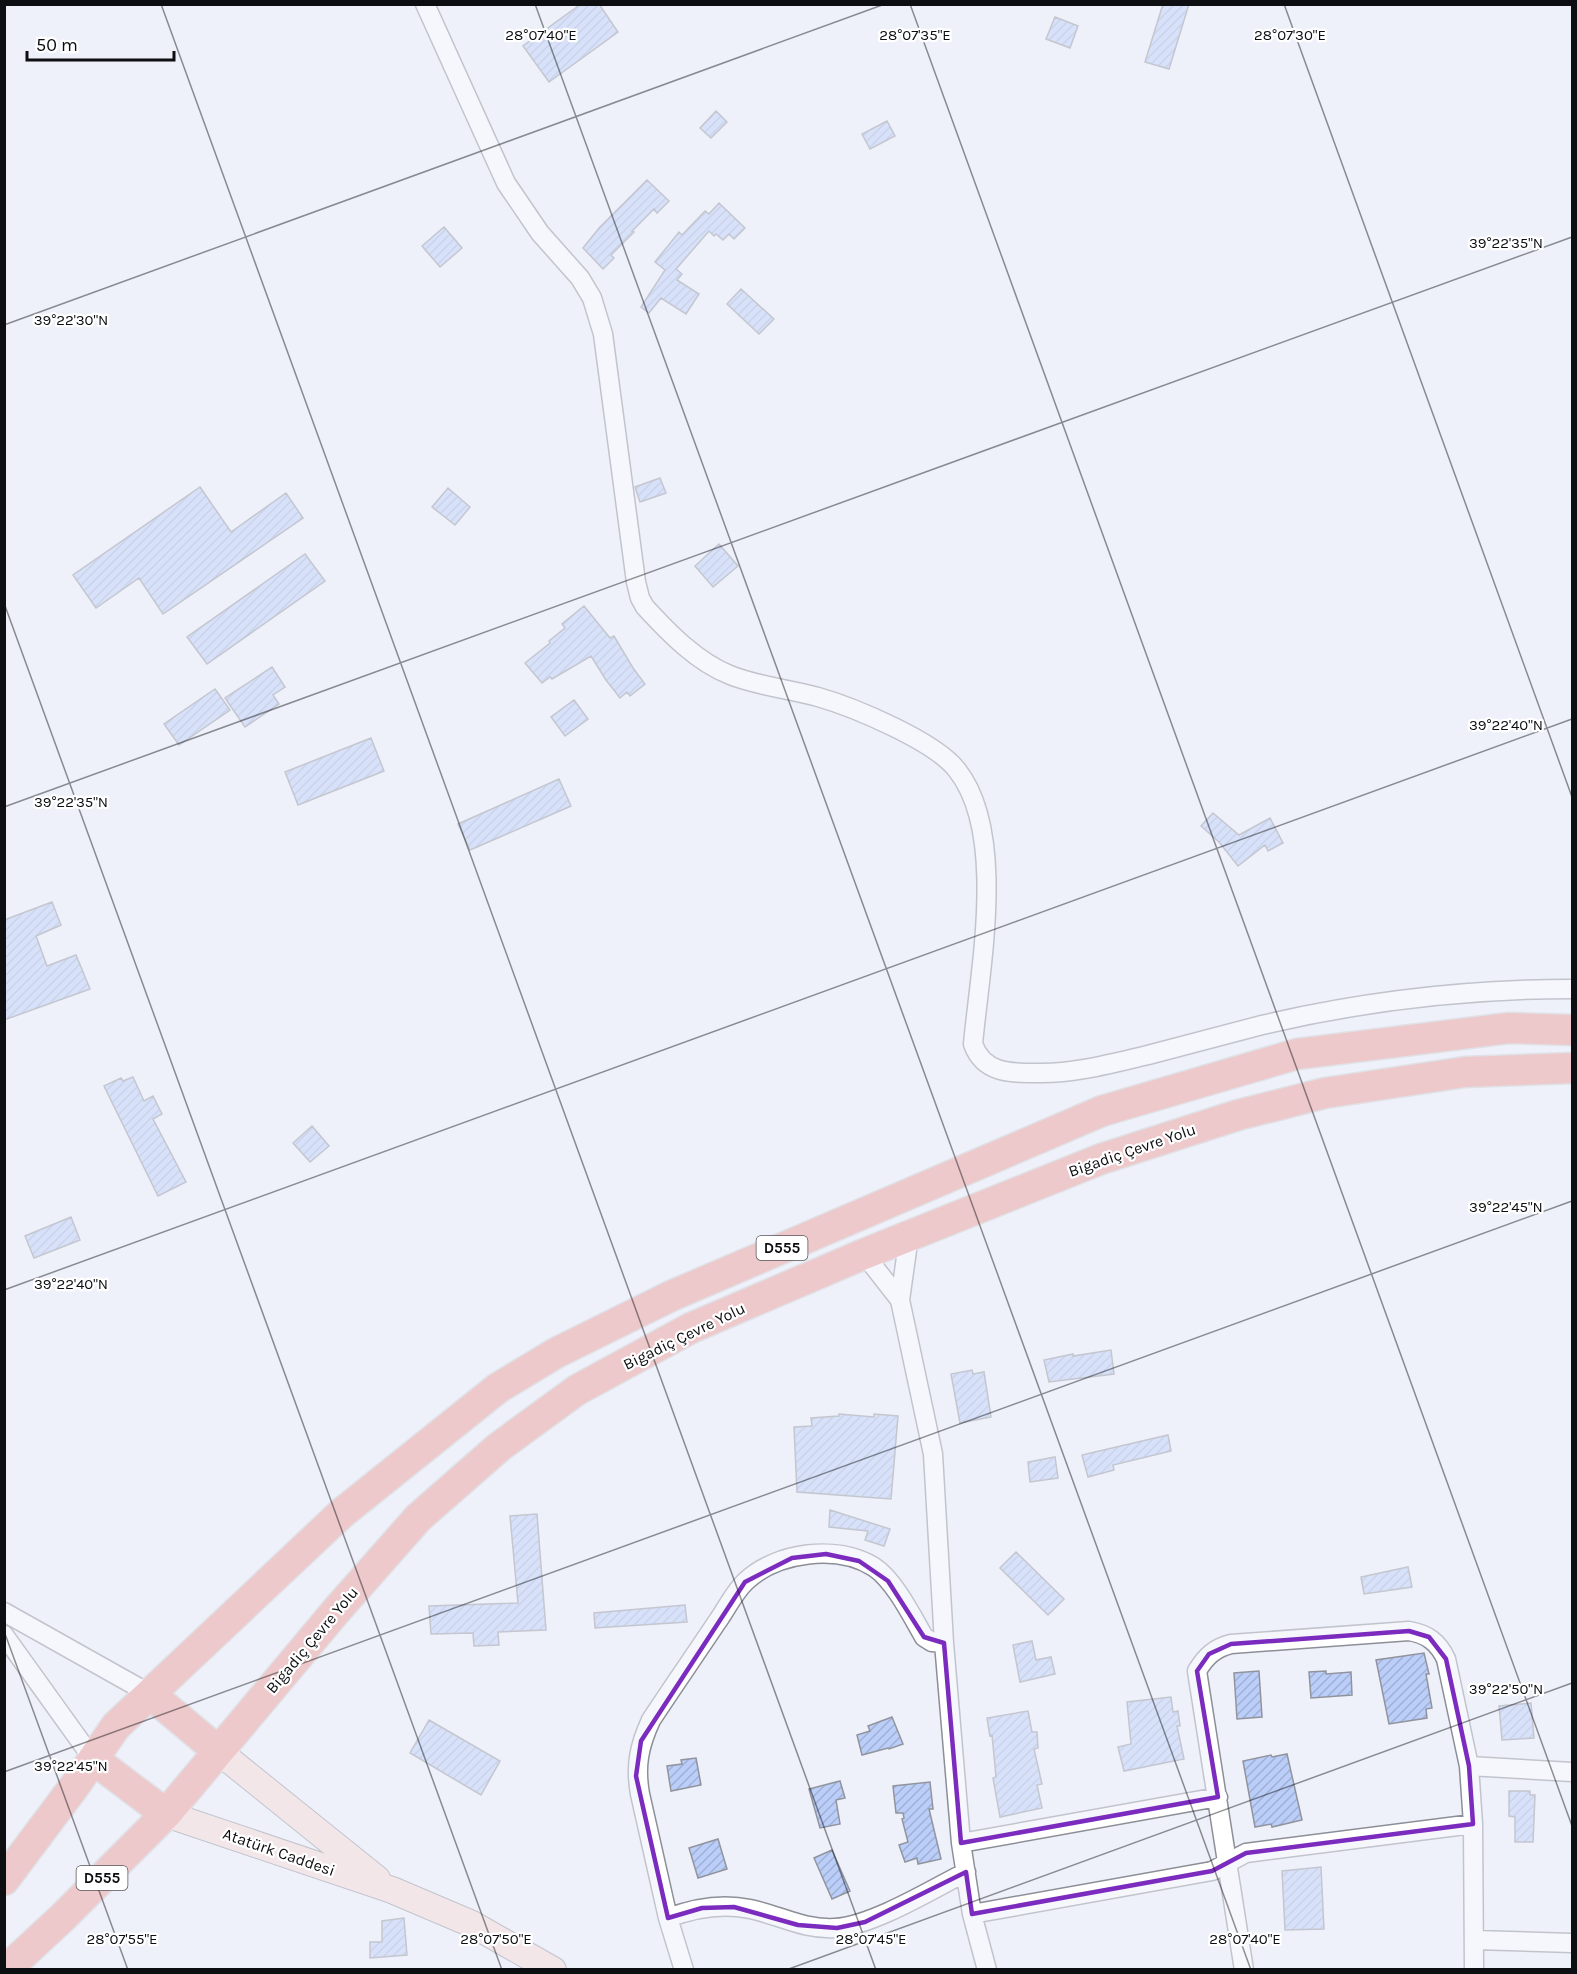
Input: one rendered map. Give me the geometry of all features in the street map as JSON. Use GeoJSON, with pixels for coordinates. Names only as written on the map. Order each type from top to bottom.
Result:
{"type":"FeatureCollection","features":[{"type":"Feature","properties":{"kind":"highway","name":"D555"},"geometry":{"type":"LineString","coordinates":[[4,1880],[116,1726],[342,1513],[498,1388],[556,1353],[671,1296],[1081,1119],[1125,1104],[1297,1054],[1509,1028],[1572,1030]]}},
{"type":"Feature","properties":{"kind":"highway","name":"Bigadiç Çevre Yolu"},"geometry":{"type":"LineString","coordinates":[[6,1970],[63,1917],[166,1814],[418,1518],[500,1447],[577,1390],[691,1329],[864,1254],[1101,1159],[1238,1115],[1325,1093],[1465,1072],[1572,1068]]}},
{"type":"Feature","properties":{"kind":"highway"},"geometry":{"type":"LineString","coordinates":[[150,1694],[218,1751]]}},
{"type":"Feature","properties":{"kind":"highway"},"geometry":{"type":"LineString","coordinates":[[93,1759],[166,1814]]}},
{"type":"Feature","properties":{"kind":"main road","name":"Atatürk Caddesi"},"geometry":{"type":"LineString","coordinates":[[218,1751],[392,1890]]}},
{"type":"Feature","properties":{"kind":"main road","name":"Atatürk Caddesi"},"geometry":{"type":"LineString","coordinates":[[166,1814],[392,1890],[472,1924],[553,1970]]}},
{"type":"Feature","properties":{"kind":"street"},"geometry":{"type":"LineString","coordinates":[[425,4],[506,183],[540,233],[580,278],[595,307],[603,334],[636,582],[645,608],[698,657],[715,668],[733,676],[818,697],[870,717],[928,745],[951,763],[968,785],[978,808],[986,854],[987,905],[972,1044],[976,1054],[984,1063],[993,1069],[1025,1073],[1078,1070],[1111,1064],[1264,1025],[1378,1004],[1461,994],[1572,989]]}},
{"type":"Feature","properties":{"kind":"street"},"geometry":{"type":"LineString","coordinates":[[909,1236],[900,1300],[933,1454],[944,1643],[961,1844],[972,1914],[987,1970]]}},
{"type":"Feature","properties":{"kind":"street"},"geometry":{"type":"LineString","coordinates":[[864,1254],[900,1300]]}},
{"type":"Feature","properties":{"kind":"street"},"geometry":{"type":"LineString","coordinates":[[684,1970],[668,1918],[636,1776],[637,1759],[641,1741],[651,1720],[745,1582],[775,1563],[792,1558],[826,1554],[859,1561],[874,1568],[888,1581],[924,1637],[932,1642],[944,1643]]}},
{"type":"Feature","properties":{"kind":"street"},"geometry":{"type":"LineString","coordinates":[[4,1612],[150,1694]]}},
{"type":"Feature","properties":{"kind":"street"},"geometry":{"type":"LineString","coordinates":[[1244,1970],[1197,1671],[1209,1654],[1220,1647],[1231,1644],[1409,1631],[1428,1637],[1441,1649],[1446,1659],[1469,1766],[1473,1824],[1474,1970]]}},
{"type":"Feature","properties":{"kind":"street"},"geometry":{"type":"LineString","coordinates":[[4,1635],[93,1759]]}},
{"type":"Feature","properties":{"kind":"street"},"geometry":{"type":"LineString","coordinates":[[1469,1766],[1572,1772]]}},
{"type":"Feature","properties":{"kind":"street"},"geometry":{"type":"LineString","coordinates":[[961,1844],[1218,1797]]}},
{"type":"Feature","properties":{"kind":"street"},"geometry":{"type":"LineString","coordinates":[[972,1914],[1212,1871],[1246,1853],[1473,1824]]}},
{"type":"Feature","properties":{"kind":"street"},"geometry":{"type":"LineString","coordinates":[[668,1918],[702,1908],[734,1907],[750,1909],[798,1925],[837,1928],[865,1922],[966,1872]]}},
{"type":"Feature","properties":{"kind":"street"},"geometry":{"type":"LineString","coordinates":[[1475,1940],[1572,1943]]}},
{"type":"Feature","properties":{"kind":"highlighted area"},"geometry":{"type":"Polygon","coordinates":[[[826,1554],[859,1561],[888,1581],[924,1637],[944,1643],[961,1843],[1218,1797],[1197,1671],[1209,1654],[1231,1644],[1409,1631],[1429,1637],[1446,1659],[1469,1766],[1473,1824],[1246,1853],[1212,1871],[972,1914],[966,1872],[865,1922],[837,1928],[798,1925],[734,1907],[702,1908],[668,1918],[636,1776],[641,1741],[745,1582],[792,1558],[826,1554]]]}},
{"type":"Feature","properties":{"kind":"building"},"geometry":{"type":"Polygon","coordinates":[[[581,4],[599,4],[618,32],[549,82],[523,46],[581,4]]]}},
{"type":"Feature","properties":{"kind":"building"},"geometry":{"type":"Polygon","coordinates":[[[1163,4],[1189,4],[1169,69],[1145,62],[1163,4]]]}},
{"type":"Feature","properties":{"kind":"building"},"geometry":{"type":"Polygon","coordinates":[[[1055,17],[1078,26],[1070,48],[1046,39],[1055,17]]]}},
{"type":"Feature","properties":{"kind":"building"},"geometry":{"type":"Polygon","coordinates":[[[716,111],[727,122],[711,138],[700,128],[716,111]]]}},
{"type":"Feature","properties":{"kind":"building"},"geometry":{"type":"Polygon","coordinates":[[[887,121],[895,136],[870,149],[862,134],[887,121]]]}},
{"type":"Feature","properties":{"kind":"building"},"geometry":{"type":"Polygon","coordinates":[[[647,180],[669,201],[657,213],[654,209],[632,231],[634,232],[611,255],[614,258],[603,269],[583,248],[600,227],[647,180]]]}},
{"type":"Feature","properties":{"kind":"building"},"geometry":{"type":"Polygon","coordinates":[[[719,203],[745,228],[734,239],[729,234],[723,240],[709,231],[676,269],[682,274],[677,280],[699,294],[686,314],[661,298],[649,313],[641,307],[665,270],[655,262],[679,232],[682,235],[705,211],[709,214],[719,203]]]}},
{"type":"Feature","properties":{"kind":"building"},"geometry":{"type":"Polygon","coordinates":[[[444,227],[462,248],[440,267],[422,246],[444,227]]]}},
{"type":"Feature","properties":{"kind":"building"},"geometry":{"type":"Polygon","coordinates":[[[741,289],[774,319],[759,334],[727,304],[741,289]]]}},
{"type":"Feature","properties":{"kind":"building"},"geometry":{"type":"Polygon","coordinates":[[[660,478],[666,493],[640,502],[635,487],[660,478]]]}},
{"type":"Feature","properties":{"kind":"building"},"geometry":{"type":"Polygon","coordinates":[[[200,487],[231,532],[286,493],[303,518],[163,614],[139,578],[96,608],[73,575],[200,487]]]}},
{"type":"Feature","properties":{"kind":"building"},"geometry":{"type":"Polygon","coordinates":[[[448,488],[470,507],[455,525],[432,507],[448,488]]]}},
{"type":"Feature","properties":{"kind":"building"},"geometry":{"type":"Polygon","coordinates":[[[719,544],[738,566],[713,587],[695,566],[719,544]]]}},
{"type":"Feature","properties":{"kind":"building"},"geometry":{"type":"Polygon","coordinates":[[[305,554],[325,581],[207,664],[187,637],[305,554]]]}},
{"type":"Feature","properties":{"kind":"building"},"geometry":{"type":"Polygon","coordinates":[[[584,606],[610,638],[614,636],[645,684],[630,696],[627,692],[620,698],[591,656],[542,683],[525,663],[550,643],[549,641],[565,628],[562,624],[584,606]]]}},
{"type":"Feature","properties":{"kind":"building"},"geometry":{"type":"Polygon","coordinates":[[[272,667],[285,687],[273,695],[279,704],[245,727],[225,698],[272,667]]]}},
{"type":"Feature","properties":{"kind":"building"},"geometry":{"type":"Polygon","coordinates":[[[215,689],[230,710],[179,745],[164,724],[215,689]]]}},
{"type":"Feature","properties":{"kind":"building"},"geometry":{"type":"Polygon","coordinates":[[[574,700],[588,719],[565,736],[551,717],[574,700]]]}},
{"type":"Feature","properties":{"kind":"building"},"geometry":{"type":"Polygon","coordinates":[[[371,738],[384,771],[298,805],[285,772],[371,738]]]}},
{"type":"Feature","properties":{"kind":"building"},"geometry":{"type":"Polygon","coordinates":[[[559,779],[571,806],[470,850],[458,824],[559,779]]]}},
{"type":"Feature","properties":{"kind":"building"},"geometry":{"type":"Polygon","coordinates":[[[1213,813],[1239,835],[1270,818],[1283,843],[1268,851],[1265,845],[1238,866],[1219,842],[1201,826],[1213,813]]]}},
{"type":"Feature","properties":{"kind":"building"},"geometry":{"type":"Polygon","coordinates":[[[52,902],[61,925],[36,936],[47,966],[76,955],[90,989],[4,1020],[4,920],[52,902]]]}},
{"type":"Feature","properties":{"kind":"building"},"geometry":{"type":"Polygon","coordinates":[[[133,1077],[144,1101],[153,1096],[162,1114],[153,1119],[186,1182],[158,1196],[104,1086],[121,1078],[123,1081],[133,1077]]]}},
{"type":"Feature","properties":{"kind":"building"},"geometry":{"type":"Polygon","coordinates":[[[312,1126],[329,1146],[310,1162],[293,1143],[312,1126]]]}},
{"type":"Feature","properties":{"kind":"building"},"geometry":{"type":"Polygon","coordinates":[[[71,1217],[80,1240],[34,1258],[25,1236],[71,1217]]]}},
{"type":"Feature","properties":{"kind":"building"},"geometry":{"type":"Polygon","coordinates":[[[1111,1350],[1114,1374],[1049,1382],[1044,1360],[1111,1350]]]}},
{"type":"Feature","properties":{"kind":"building"},"geometry":{"type":"Polygon","coordinates":[[[972,1370],[973,1374],[984,1372],[991,1417],[960,1423],[951,1374],[972,1370]]]}},
{"type":"Feature","properties":{"kind":"building"},"geometry":{"type":"Polygon","coordinates":[[[839,1414],[874,1417],[874,1414],[898,1416],[891,1499],[797,1492],[794,1427],[812,1426],[811,1418],[839,1416],[839,1414]]]}},
{"type":"Feature","properties":{"kind":"building"},"geometry":{"type":"Polygon","coordinates":[[[1168,1435],[1171,1451],[1113,1465],[1114,1470],[1088,1477],[1082,1455],[1168,1435]]]}},
{"type":"Feature","properties":{"kind":"building"},"geometry":{"type":"Polygon","coordinates":[[[1055,1457],[1058,1478],[1030,1482],[1028,1462],[1055,1457]]]}},
{"type":"Feature","properties":{"kind":"building"},"geometry":{"type":"Polygon","coordinates":[[[830,1510],[890,1529],[884,1546],[865,1540],[868,1531],[829,1527],[830,1510]]]}},
{"type":"Feature","properties":{"kind":"building"},"geometry":{"type":"Polygon","coordinates":[[[537,1514],[546,1630],[498,1632],[499,1645],[474,1646],[473,1633],[431,1634],[429,1606],[518,1603],[510,1516],[537,1514]]]}},
{"type":"Feature","properties":{"kind":"building"},"geometry":{"type":"Polygon","coordinates":[[[1016,1552],[1064,1599],[1048,1615],[1000,1568],[1016,1552]]]}},
{"type":"Feature","properties":{"kind":"building"},"geometry":{"type":"Polygon","coordinates":[[[1408,1567],[1412,1587],[1364,1594],[1361,1577],[1408,1567]]]}},
{"type":"Feature","properties":{"kind":"building"},"geometry":{"type":"Polygon","coordinates":[[[685,1605],[687,1622],[595,1628],[594,1613],[685,1605]]]}},
{"type":"Feature","properties":{"kind":"building"},"geometry":{"type":"Polygon","coordinates":[[[1032,1641],[1036,1660],[1051,1657],[1055,1674],[1020,1682],[1013,1645],[1032,1641]]]}},
{"type":"Feature","properties":{"kind":"building"},"geometry":{"type":"Polygon","coordinates":[[[1424,1653],[1429,1674],[1426,1674],[1432,1708],[1426,1709],[1427,1718],[1389,1724],[1376,1660],[1424,1653]]]}},
{"type":"Feature","properties":{"kind":"building"},"geometry":{"type":"Polygon","coordinates":[[[1259,1671],[1262,1717],[1237,1719],[1234,1673],[1259,1671]]]}},
{"type":"Feature","properties":{"kind":"building"},"geometry":{"type":"Polygon","coordinates":[[[1326,1671],[1326,1674],[1351,1672],[1352,1695],[1311,1698],[1309,1672],[1326,1671]]]}},
{"type":"Feature","properties":{"kind":"building"},"geometry":{"type":"Polygon","coordinates":[[[1171,1697],[1173,1712],[1178,1711],[1180,1726],[1177,1726],[1184,1759],[1124,1771],[1118,1747],[1131,1744],[1127,1702],[1171,1697]]]}},
{"type":"Feature","properties":{"kind":"building"},"geometry":{"type":"Polygon","coordinates":[[[1531,1703],[1534,1738],[1502,1740],[1499,1706],[1531,1703]]]}},
{"type":"Feature","properties":{"kind":"building"},"geometry":{"type":"Polygon","coordinates":[[[1028,1711],[1032,1732],[1037,1732],[1038,1748],[1034,1749],[1042,1784],[1037,1785],[1042,1808],[1000,1817],[993,1778],[996,1777],[992,1735],[990,1736],[987,1718],[1028,1711]]]}},
{"type":"Feature","properties":{"kind":"building"},"geometry":{"type":"Polygon","coordinates":[[[892,1717],[903,1744],[862,1755],[857,1735],[870,1731],[868,1726],[892,1717]]]}},
{"type":"Feature","properties":{"kind":"building"},"geometry":{"type":"Polygon","coordinates":[[[429,1720],[500,1761],[481,1795],[410,1753],[429,1720]]]}},
{"type":"Feature","properties":{"kind":"building"},"geometry":{"type":"Polygon","coordinates":[[[1287,1754],[1302,1820],[1272,1827],[1271,1824],[1255,1827],[1243,1761],[1287,1754]]]}},
{"type":"Feature","properties":{"kind":"building"},"geometry":{"type":"Polygon","coordinates":[[[696,1758],[701,1785],[671,1791],[667,1766],[682,1764],[681,1760],[696,1758]]]}},
{"type":"Feature","properties":{"kind":"building"},"geometry":{"type":"Polygon","coordinates":[[[840,1781],[845,1798],[836,1800],[840,1824],[820,1828],[809,1789],[840,1781]]]}},
{"type":"Feature","properties":{"kind":"building"},"geometry":{"type":"Polygon","coordinates":[[[930,1782],[933,1809],[929,1809],[941,1859],[918,1864],[917,1858],[905,1862],[899,1845],[908,1842],[902,1819],[904,1818],[903,1813],[896,1813],[893,1786],[930,1782]]]}},
{"type":"Feature","properties":{"kind":"building"},"geometry":{"type":"Polygon","coordinates":[[[1509,1791],[1530,1791],[1530,1795],[1535,1795],[1533,1842],[1515,1842],[1515,1817],[1509,1816],[1509,1791]]]}},
{"type":"Feature","properties":{"kind":"building"},"geometry":{"type":"Polygon","coordinates":[[[718,1839],[727,1869],[698,1878],[689,1848],[718,1839]]]}},
{"type":"Feature","properties":{"kind":"building"},"geometry":{"type":"Polygon","coordinates":[[[832,1850],[850,1891],[832,1899],[814,1858],[832,1850]]]}},
{"type":"Feature","properties":{"kind":"building"},"geometry":{"type":"Polygon","coordinates":[[[1321,1867],[1324,1929],[1285,1930],[1282,1871],[1321,1867]]]}},
{"type":"Feature","properties":{"kind":"building"},"geometry":{"type":"Polygon","coordinates":[[[404,1918],[407,1955],[370,1958],[370,1942],[382,1942],[382,1921],[404,1918]]]}}]}
